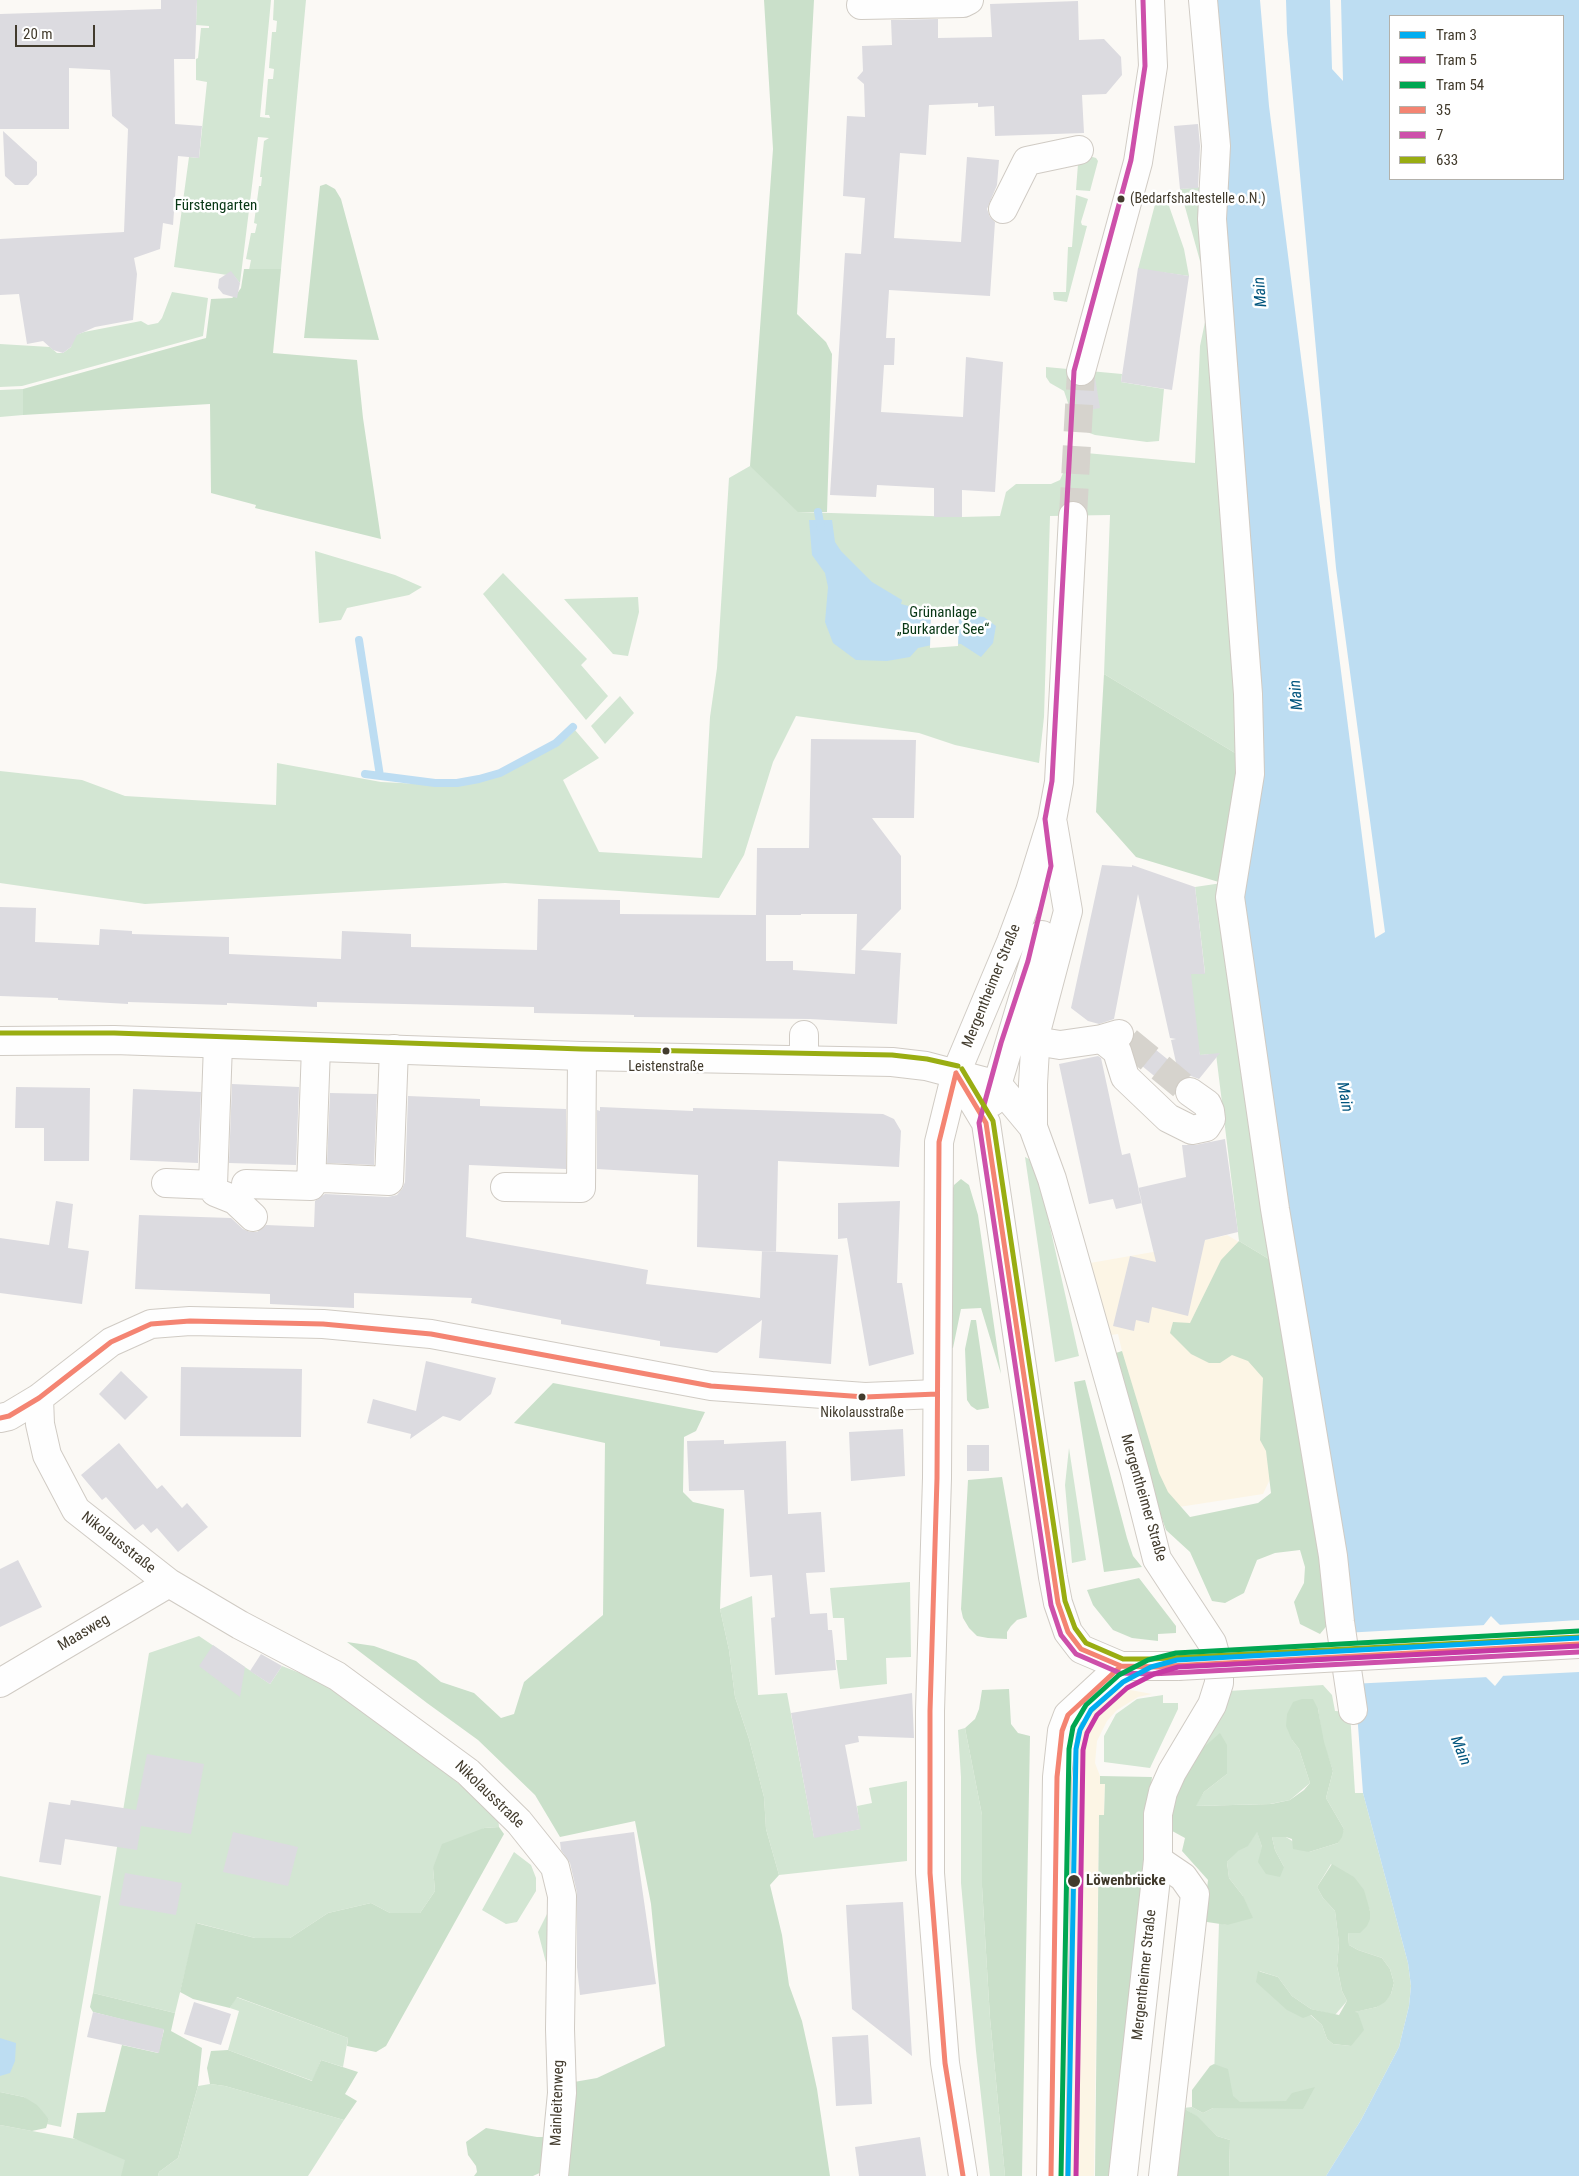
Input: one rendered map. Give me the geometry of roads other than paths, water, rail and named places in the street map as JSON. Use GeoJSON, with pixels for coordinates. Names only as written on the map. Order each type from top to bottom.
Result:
{"type":"FeatureCollection","features":[{"type":"Feature","properties":{"kind":"main road"},"geometry":{"type":"LineString","coordinates":[[861,5],[963,3],[969,0]]}},
{"type":"Feature","properties":{"kind":"main road"},"geometry":{"type":"LineString","coordinates":[[1081,371],[1138,162],[1153,66],[1150,0]]}},
{"type":"Feature","properties":{"kind":"main road"},"geometry":{"type":"LineString","coordinates":[[1203,0],[1216,146],[1212,219],[1248,694],[1250,774],[1230,897],[1275,1209],[1333,1556],[1340,1622],[1353,1710]]}},
{"type":"Feature","properties":{"kind":"main road"},"geometry":{"type":"LineString","coordinates":[[1003,209],[1026,161],[1079,150]]}},
{"type":"Feature","properties":{"kind":"main road","name":"Mergentheimer Straße"},"geometry":{"type":"LineString","coordinates":[[986,1122],[1034,963],[1053,858],[1052,820],[1059,782],[1073,516]]}},
{"type":"Feature","properties":{"kind":"main road"},"geometry":{"type":"LineString","coordinates":[[1033,1126],[1035,1041],[1068,911],[1053,858]]}},
{"type":"Feature","properties":{"kind":"main road","name":"Mergentheimer Straße"},"geometry":{"type":"LineString","coordinates":[[962,2176],[944,2063],[930,1873],[930,1711],[937,1478],[939,1142],[956,1073],[1011,942],[1030,891],[1053,858]]}},
{"type":"Feature","properties":{"kind":"main road"},"geometry":{"type":"LineString","coordinates":[[0,1041],[114,1040],[582,1056],[804,1048],[926,1066],[998,1085]]}},
{"type":"Feature","properties":{"kind":"main road"},"geometry":{"type":"LineString","coordinates":[[1035,1041],[1060,1046],[1115,1040],[1116,1051],[1125,1077],[1168,1118],[1192,1130],[1206,1127],[1211,1119],[1210,1111],[1206,1104],[1190,1092]]}},
{"type":"Feature","properties":{"kind":"main road"},"geometry":{"type":"LineString","coordinates":[[218,1044],[213,1185],[215,1192],[235,1200],[253,1217]]}},
{"type":"Feature","properties":{"kind":"main road"},"geometry":{"type":"LineString","coordinates":[[246,1184],[310,1186],[316,1047]]}},
{"type":"Feature","properties":{"kind":"main road"},"geometry":{"type":"LineString","coordinates":[[324,1178],[389,1180],[394,1050]]}},
{"type":"Feature","properties":{"kind":"main road"},"geometry":{"type":"LineString","coordinates":[[505,1187],[581,1188],[582,1056]]}},
{"type":"Feature","properties":{"kind":"main road"},"geometry":{"type":"LineString","coordinates":[[956,1073],[986,1122],[1058,1603],[1068,1632],[1081,1648],[1120,1666],[1178,1666],[1579,1644]]}},
{"type":"Feature","properties":{"kind":"main road","name":"Mergentheimer Straße"},"geometry":{"type":"LineString","coordinates":[[998,1085],[1033,1126],[1057,1198],[1137,1481],[1157,1559],[1212,1643],[1219,1668],[1219,1683],[1212,1705],[1172,1772],[1163,1792],[1158,1814],[1158,1860],[1123,2176]]}},
{"type":"Feature","properties":{"kind":"main road"},"geometry":{"type":"LineString","coordinates":[[166,1183],[213,1185]]}},
{"type":"Feature","properties":{"kind":"main road"},"geometry":{"type":"LineString","coordinates":[[0,1418],[9,1416],[39,1398],[111,1342],[151,1324],[190,1321],[323,1324],[431,1334],[711,1386],[865,1397],[937,1394]]}},
{"type":"Feature","properties":{"kind":"main road","name":"Nikolausstraße"},"geometry":{"type":"LineString","coordinates":[[39,1398],[40,1424],[47,1455],[76,1510],[169,1583],[240,1625],[337,1676],[468,1772],[519,1822],[555,1867],[562,1896],[560,2029]]}},
{"type":"Feature","properties":{"kind":"main road","name":"Maasweg"},"geometry":{"type":"LineString","coordinates":[[0,1683],[169,1583]]}},
{"type":"Feature","properties":{"kind":"main road"},"geometry":{"type":"LineString","coordinates":[[1051,2176],[1057,1772],[1062,1731],[1068,1715],[1120,1666]]}},
{"type":"Feature","properties":{"kind":"main road"},"geometry":{"type":"LineString","coordinates":[[1158,1860],[1183,1877],[1194,1894],[1164,2176]]}},
{"type":"Feature","properties":{"kind":"main road","name":"Mainleitenweg"},"geometry":{"type":"LineString","coordinates":[[554,2176],[562,2094],[560,2029]]}},
{"type":"Feature","properties":{"kind":"water","name":"Main"},"geometry":{"type":"Polygon","coordinates":[[[1212,0],[1260,0],[1269,106],[1375,938],[1385,932],[1336,568],[1287,33],[1286,0],[1330,0],[1332,69],[1343,81],[1341,0],[1579,0],[1579,2176],[1326,2176],[1361,2120],[1399,2047],[1409,2006],[1411,1986],[1408,1963],[1363,1793],[1357,1712],[1239,887],[1259,772],[1212,0]],[[1491,1616],[1483,1626],[1486,1677],[1495,1686],[1503,1676],[1500,1625],[1491,1616]]]}},
{"type":"Feature","properties":{"kind":"water"},"geometry":{"type":"Polygon","coordinates":[[[809,520],[832,520],[835,542],[841,551],[872,582],[902,600],[901,604],[931,612],[984,617],[996,626],[993,643],[981,657],[961,644],[941,643],[918,648],[910,657],[887,661],[856,660],[833,643],[825,622],[828,587],[825,573],[812,555],[809,520]]]}},
{"type":"Feature","properties":{"kind":"water"},"geometry":{"type":"Polygon","coordinates":[[[0,2038],[16,2043],[15,2061],[10,2073],[0,2076],[0,2038]]]}},
{"type":"Feature","properties":{"kind":"waterway"},"geometry":{"type":"LineString","coordinates":[[818,512],[821,528]]}},
{"type":"Feature","properties":{"kind":"waterway"},"geometry":{"type":"LineString","coordinates":[[359,640],[380,776]]}},
{"type":"Feature","properties":{"kind":"waterway"},"geometry":{"type":"LineString","coordinates":[[365,774],[435,783],[457,783],[479,779],[500,773],[556,743],[573,727]]}},
{"type":"Feature","properties":{"kind":"tunnel"},"geometry":{"type":"LineString","coordinates":[[1073,516],[1081,371]]}},
{"type":"Feature","properties":{"kind":"tunnel"},"geometry":{"type":"LineString","coordinates":[[1128,1041],[1190,1092]]}},
{"type":"Feature","properties":{"kind":"tram line","name":"54"},"geometry":{"type":"LineString","coordinates":[[1061,2176],[1069,1749],[1073,1727],[1086,1705],[1119,1675],[1148,1660],[1176,1653],[1579,1631]]}},
{"type":"Feature","properties":{"kind":"tram line","name":"3"},"geometry":{"type":"LineString","coordinates":[[1068,2176],[1076,1749],[1080,1730],[1091,1710],[1123,1682],[1151,1667],[1177,1660],[1579,1638]]}},
{"type":"Feature","properties":{"kind":"tram line","name":"5"},"geometry":{"type":"LineString","coordinates":[[1076,2176],[1083,1750],[1087,1733],[1097,1715],[1127,1688],[1154,1674],[1178,1667],[1579,1646]]}},
{"type":"Feature","properties":{"kind":"place","name":"(Bedarfshaltestelle o.N.)"},"geometry":{"type":"Point","coordinates":[1121,199]}},
{"type":"Feature","properties":{"kind":"place","name":"Leistenstraße"},"geometry":{"type":"Point","coordinates":[666,1051]}},
{"type":"Feature","properties":{"kind":"place","name":"Nikolausstraße"},"geometry":{"type":"Point","coordinates":[862,1397]}},
{"type":"Feature","properties":{"kind":"place","name":"Löwenbrücke"},"geometry":{"type":"Point","coordinates":[1074,1881]}},
{"type":"Feature","properties":{"kind":"park label","name":"Fürstengarten"},"geometry":{"type":"Point","coordinates":[216,206]}},
{"type":"Feature","properties":{"kind":"park label","name":"Grünanlage „Burkarder See“"},"geometry":{"type":"Point","coordinates":[943,622]}}]}
